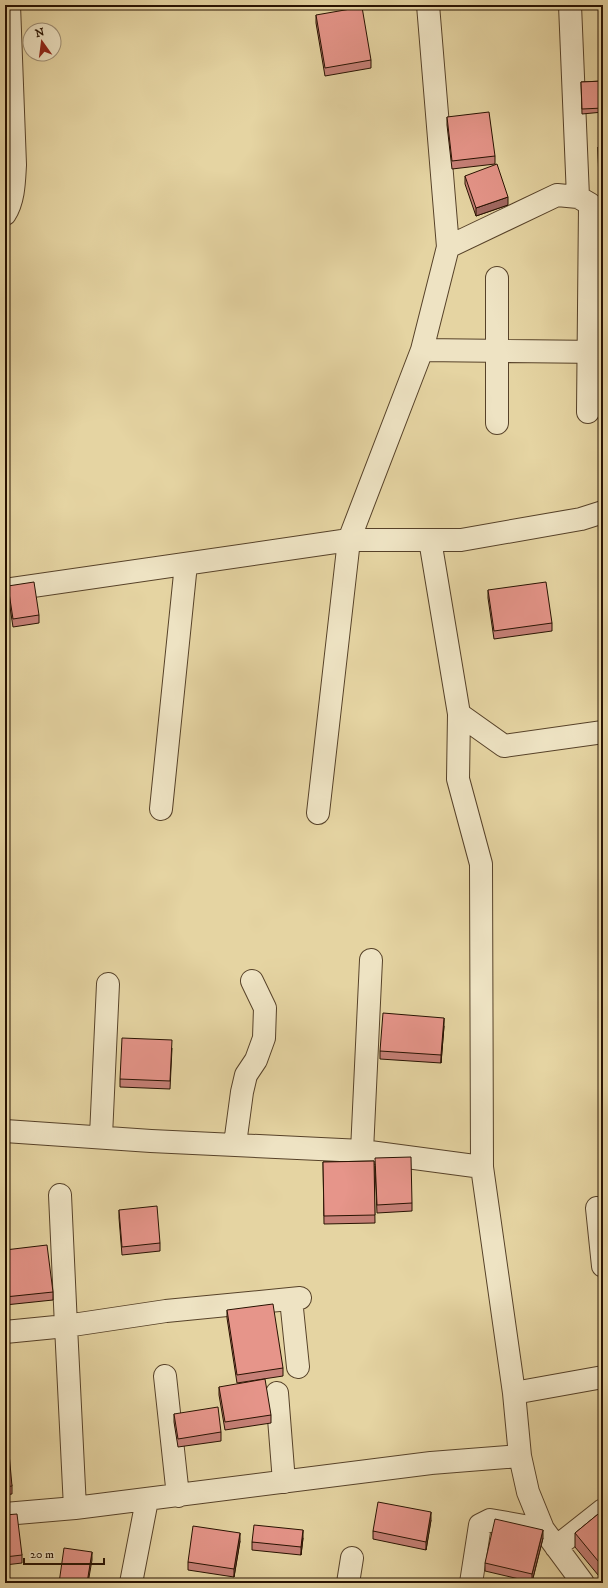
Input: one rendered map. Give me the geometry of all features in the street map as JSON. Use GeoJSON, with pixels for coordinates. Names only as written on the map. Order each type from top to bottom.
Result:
{"type":"FeatureCollection","features":[{"type":"Feature","properties":{"kind":"street"},"geometry":{"type":"LineString","coordinates":[[5,214],[8,210],[13,188],[15,165],[9,5]]}},
{"type":"Feature","properties":{"kind":"street"},"geometry":{"type":"LineString","coordinates":[[318,813],[349,540],[422,350],[448,248],[428,5]]}},
{"type":"Feature","properties":{"kind":"street"},"geometry":{"type":"LineString","coordinates":[[570,5],[590,203],[596,352],[588,412]]}},
{"type":"Feature","properties":{"kind":"street"},"geometry":{"type":"LineString","coordinates":[[448,248],[550,197],[563,194],[590,203]]}},
{"type":"Feature","properties":{"kind":"street"},"geometry":{"type":"LineString","coordinates":[[497,278],[497,423]]}},
{"type":"Feature","properties":{"kind":"street"},"geometry":{"type":"LineString","coordinates":[[422,350],[596,352]]}},
{"type":"Feature","properties":{"kind":"street"},"geometry":{"type":"LineString","coordinates":[[5,590],[349,540],[461,540],[581,519],[603,512]]}},
{"type":"Feature","properties":{"kind":"street"},"geometry":{"type":"LineString","coordinates":[[430,540],[459,714],[458,779],[481,864],[482,1167],[514,1393],[520,1456],[528,1492],[543,1529],[583,1583]]}},
{"type":"Feature","properties":{"kind":"street"},"geometry":{"type":"LineString","coordinates":[[161,808],[186,564]]}},
{"type":"Feature","properties":{"kind":"street"},"geometry":{"type":"LineString","coordinates":[[459,714],[504,746],[603,732]]}},
{"type":"Feature","properties":{"kind":"street"},"geometry":{"type":"LineString","coordinates":[[362,1151],[371,960]]}},
{"type":"Feature","properties":{"kind":"street"},"geometry":{"type":"LineString","coordinates":[[235,1144],[242,1092],[246,1075],[256,1060],[264,1038],[265,1008],[252,981]]}},
{"type":"Feature","properties":{"kind":"street"},"geometry":{"type":"LineString","coordinates":[[101,1136],[108,984]]}},
{"type":"Feature","properties":{"kind":"street"},"geometry":{"type":"LineString","coordinates":[[5,1131],[362,1151],[482,1167]]}},
{"type":"Feature","properties":{"kind":"street"},"geometry":{"type":"LineString","coordinates":[[60,1195],[75,1508]]}},
{"type":"Feature","properties":{"kind":"street"},"geometry":{"type":"LineString","coordinates":[[597,1208],[603,1266]]}},
{"type":"Feature","properties":{"kind":"street"},"geometry":{"type":"LineString","coordinates":[[5,1332],[66,1326],[166,1311],[295,1298],[298,1367]]}},
{"type":"Feature","properties":{"kind":"street"},"geometry":{"type":"LineString","coordinates":[[165,1376],[178,1496]]}},
{"type":"Feature","properties":{"kind":"street"},"geometry":{"type":"LineString","coordinates":[[514,1393],[603,1377]]}},
{"type":"Feature","properties":{"kind":"street"},"geometry":{"type":"LineString","coordinates":[[277,1393],[284,1482]]}},
{"type":"Feature","properties":{"kind":"street"},"geometry":{"type":"LineString","coordinates":[[5,1514],[147,1500],[431,1463],[520,1456]]}},
{"type":"Feature","properties":{"kind":"street"},"geometry":{"type":"LineString","coordinates":[[131,1583],[147,1500]]}},
{"type":"Feature","properties":{"kind":"street"},"geometry":{"type":"LineString","coordinates":[[556,1547],[603,1510]]}},
{"type":"Feature","properties":{"kind":"street"},"geometry":{"type":"LineString","coordinates":[[471,1583],[480,1525],[490,1520],[543,1529]]}},
{"type":"Feature","properties":{"kind":"street"},"geometry":{"type":"LineString","coordinates":[[348,1583],[352,1558]]}},
{"type":"Feature","properties":{"kind":"building"},"geometry":{"type":"Polygon","coordinates":[[[362,7],[371,60],[325,68],[316,15],[362,7]]]}},
{"type":"Feature","properties":{"kind":"building"},"geometry":{"type":"Polygon","coordinates":[[[603,81],[603,108],[582,109],[581,82],[603,81]]]}},
{"type":"Feature","properties":{"kind":"building"},"geometry":{"type":"Polygon","coordinates":[[[489,112],[495,156],[452,161],[447,117],[489,112]]]}},
{"type":"Feature","properties":{"kind":"building"},"geometry":{"type":"Polygon","coordinates":[[[598,147],[603,147],[603,181],[599,181],[598,147]]]}},
{"type":"Feature","properties":{"kind":"building"},"geometry":{"type":"Polygon","coordinates":[[[497,164],[508,197],[476,208],[465,176],[497,164]]]}},
{"type":"Feature","properties":{"kind":"building"},"geometry":{"type":"Polygon","coordinates":[[[34,582],[39,615],[13,619],[8,586],[34,582]]]}},
{"type":"Feature","properties":{"kind":"building"},"geometry":{"type":"Polygon","coordinates":[[[546,582],[552,623],[494,631],[488,590],[546,582]]]}},
{"type":"Feature","properties":{"kind":"building"},"geometry":{"type":"Polygon","coordinates":[[[383,1013],[444,1018],[441,1055],[380,1051],[383,1013]]]}},
{"type":"Feature","properties":{"kind":"building"},"geometry":{"type":"Polygon","coordinates":[[[122,1038],[172,1040],[170,1081],[120,1079],[122,1038]]]}},
{"type":"Feature","properties":{"kind":"building"},"geometry":{"type":"Polygon","coordinates":[[[411,1157],[412,1203],[377,1205],[375,1158],[411,1157]]]}},
{"type":"Feature","properties":{"kind":"building"},"geometry":{"type":"Polygon","coordinates":[[[374,1161],[375,1215],[324,1216],[323,1162],[374,1161]]]}},
{"type":"Feature","properties":{"kind":"building"},"geometry":{"type":"Polygon","coordinates":[[[157,1206],[160,1243],[122,1247],[119,1210],[157,1206]]]}},
{"type":"Feature","properties":{"kind":"building"},"geometry":{"type":"Polygon","coordinates":[[[47,1245],[53,1292],[5,1297],[5,1250],[47,1245]]]}},
{"type":"Feature","properties":{"kind":"building"},"geometry":{"type":"Polygon","coordinates":[[[273,1304],[283,1368],[237,1375],[227,1310],[273,1304]]]}},
{"type":"Feature","properties":{"kind":"building"},"geometry":{"type":"Polygon","coordinates":[[[265,1379],[271,1415],[225,1422],[219,1387],[265,1379]]]}},
{"type":"Feature","properties":{"kind":"building"},"geometry":{"type":"Polygon","coordinates":[[[218,1407],[221,1432],[178,1439],[174,1414],[218,1407]]]}},
{"type":"Feature","properties":{"kind":"building"},"geometry":{"type":"Polygon","coordinates":[[[9,1453],[12,1486],[5,1487],[5,1454],[9,1453]]]}},
{"type":"Feature","properties":{"kind":"building"},"geometry":{"type":"Polygon","coordinates":[[[378,1502],[431,1512],[426,1542],[373,1531],[378,1502]]]}},
{"type":"Feature","properties":{"kind":"building"},"geometry":{"type":"Polygon","coordinates":[[[603,1510],[603,1567],[575,1533],[603,1510]]]}},
{"type":"Feature","properties":{"kind":"building"},"geometry":{"type":"Polygon","coordinates":[[[17,1514],[22,1555],[5,1557],[5,1515],[17,1514]]]}},
{"type":"Feature","properties":{"kind":"building"},"geometry":{"type":"Polygon","coordinates":[[[495,1519],[543,1530],[532,1574],[485,1563],[495,1519]]]}},
{"type":"Feature","properties":{"kind":"building"},"geometry":{"type":"Polygon","coordinates":[[[254,1525],[303,1530],[301,1547],[252,1542],[254,1525]]]}},
{"type":"Feature","properties":{"kind":"building"},"geometry":{"type":"Polygon","coordinates":[[[193,1526],[240,1533],[234,1569],[188,1562],[193,1526]]]}},
{"type":"Feature","properties":{"kind":"building"},"geometry":{"type":"Polygon","coordinates":[[[64,1548],[92,1552],[87,1583],[59,1583],[64,1548]]]}},
{"type":"Feature","properties":{"kind":"building"},"geometry":{"type":"Polygon","coordinates":[[[482,1579],[499,1583],[481,1583],[482,1579]]]}}]}
